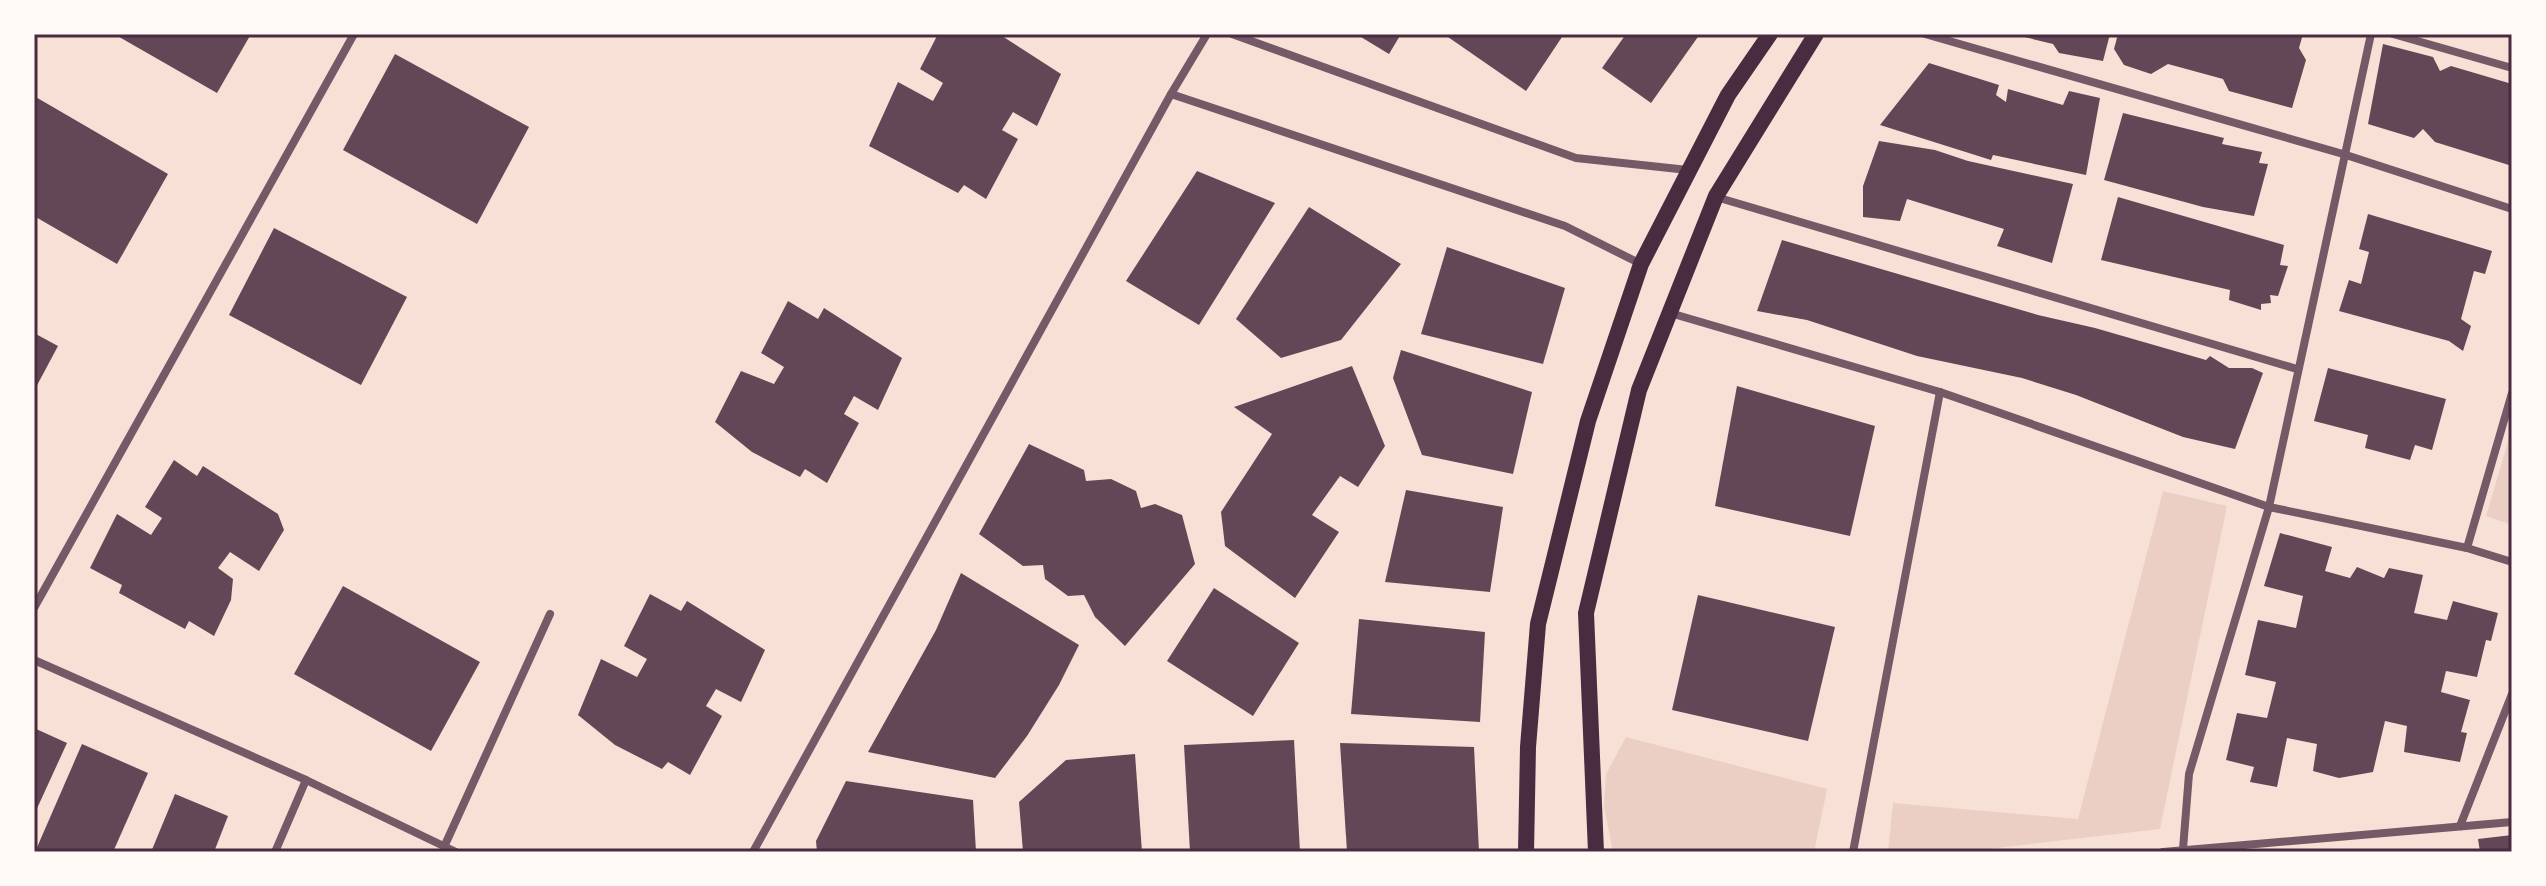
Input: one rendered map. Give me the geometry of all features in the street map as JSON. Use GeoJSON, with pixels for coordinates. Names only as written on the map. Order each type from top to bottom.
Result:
{"type":"FeatureCollection","features":[{"type":"Feature","properties":{"kind":"main road"},"geometry":{"type":"LineString","coordinates":[[1526,852],[1528,747],[1538,624],[1588,421],[1641,264],[1728,95],[1770,34]]}},
{"type":"Feature","properties":{"kind":"main road"},"geometry":{"type":"LineString","coordinates":[[1596,852],[1586,613],[1639,390],[1716,196],[1816,34]]}},
{"type":"Feature","properties":{"kind":"street"},"geometry":{"type":"LineString","coordinates":[[34,608],[354,34]]}},
{"type":"Feature","properties":{"kind":"street"},"geometry":{"type":"LineString","coordinates":[[753,852],[1207,34]]}},
{"type":"Feature","properties":{"kind":"street"},"geometry":{"type":"LineString","coordinates":[[1232,34],[1576,158],[1688,170]]}},
{"type":"Feature","properties":{"kind":"street"},"geometry":{"type":"LineString","coordinates":[[1925,34],[2343,154],[2512,209]]}},
{"type":"Feature","properties":{"kind":"street"},"geometry":{"type":"LineString","coordinates":[[2183,849],[2189,774],[2269,507],[2371,34]]}},
{"type":"Feature","properties":{"kind":"street"},"geometry":{"type":"LineString","coordinates":[[2393,34],[2512,68]]}},
{"type":"Feature","properties":{"kind":"street"},"geometry":{"type":"LineString","coordinates":[[1171,94],[1565,226],[1641,264]]}},
{"type":"Feature","properties":{"kind":"street"},"geometry":{"type":"LineString","coordinates":[[1716,196],[2297,369]]}},
{"type":"Feature","properties":{"kind":"street"},"geometry":{"type":"LineString","coordinates":[[1670,313],[1940,392],[2269,507],[2467,548],[2512,562]]}},
{"type":"Feature","properties":{"kind":"street"},"geometry":{"type":"LineString","coordinates":[[1853,852],[1940,392]]}},
{"type":"Feature","properties":{"kind":"street"},"geometry":{"type":"LineString","coordinates":[[2467,548],[2512,393]]}},
{"type":"Feature","properties":{"kind":"street"},"geometry":{"type":"LineString","coordinates":[[444,847],[550,614]]}},
{"type":"Feature","properties":{"kind":"street"},"geometry":{"type":"LineString","coordinates":[[34,660],[306,780],[456,852]]}},
{"type":"Feature","properties":{"kind":"street"},"geometry":{"type":"LineString","coordinates":[[2460,826],[2512,694]]}},
{"type":"Feature","properties":{"kind":"street"},"geometry":{"type":"LineString","coordinates":[[275,852],[306,780]]}},
{"type":"Feature","properties":{"kind":"street"},"geometry":{"type":"LineString","coordinates":[[2163,852],[2512,822]]}},
{"type":"Feature","properties":{"kind":"shaded area"},"geometry":{"type":"Polygon","coordinates":[[[2512,428],[2512,525],[2486,516],[2512,428]]]}},
{"type":"Feature","properties":{"kind":"shaded area"},"geometry":{"type":"Polygon","coordinates":[[[2163,491],[2227,506],[2160,829],[1962,852],[1888,852],[1893,803],[2078,819],[2163,491]]]}},
{"type":"Feature","properties":{"kind":"shaded area"},"geometry":{"type":"Polygon","coordinates":[[[1626,737],[1827,789],[1814,852],[1613,852],[1604,807],[1606,774],[1626,737]]]}},
{"type":"Feature","properties":{"kind":"building"},"geometry":{"type":"Polygon","coordinates":[[[114,34],[251,34],[217,93],[114,34]]]}},
{"type":"Feature","properties":{"kind":"building"},"geometry":{"type":"Polygon","coordinates":[[[938,34],[999,34],[1061,74],[1037,126],[1013,112],[1002,130],[1018,139],[986,199],[964,185],[958,193],[869,146],[898,82],[933,101],[943,83],[920,69],[938,34]]]}},
{"type":"Feature","properties":{"kind":"building"},"geometry":{"type":"Polygon","coordinates":[[[1356,34],[1401,34],[1389,54],[1356,34]]]}},
{"type":"Feature","properties":{"kind":"building"},"geometry":{"type":"Polygon","coordinates":[[[1449,34],[1564,34],[1526,91],[1448,37],[1449,34]]]}},
{"type":"Feature","properties":{"kind":"building"},"geometry":{"type":"Polygon","coordinates":[[[1626,34],[1700,34],[1651,103],[1602,68],[1626,34]]]}},
{"type":"Feature","properties":{"kind":"building"},"geometry":{"type":"Polygon","coordinates":[[[2012,34],[2110,34],[2103,61],[2059,53],[2053,44],[2012,34]]]}},
{"type":"Feature","properties":{"kind":"building"},"geometry":{"type":"Polygon","coordinates":[[[2118,34],[2303,34],[2299,48],[2306,60],[2292,108],[2229,91],[2223,79],[2168,64],[2151,74],[2124,65],[2114,49],[2118,34]]]}},
{"type":"Feature","properties":{"kind":"building"},"geometry":{"type":"Polygon","coordinates":[[[2383,44],[2433,57],[2440,71],[2451,66],[2512,84],[2512,166],[2435,142],[2423,129],[2414,138],[2368,124],[2383,44]]]}},
{"type":"Feature","properties":{"kind":"building"},"geometry":{"type":"Polygon","coordinates":[[[395,54],[529,127],[477,224],[343,150],[395,54]]]}},
{"type":"Feature","properties":{"kind":"building"},"geometry":{"type":"Polygon","coordinates":[[[1929,63],[1999,85],[1996,95],[2006,102],[2008,89],[2063,105],[2069,91],[2100,98],[2086,175],[1993,155],[1991,160],[1880,125],[1929,63]]]}},
{"type":"Feature","properties":{"kind":"building"},"geometry":{"type":"Polygon","coordinates":[[[34,96],[168,174],[117,264],[34,216],[34,96]]]}},
{"type":"Feature","properties":{"kind":"building"},"geometry":{"type":"Polygon","coordinates":[[[2123,113],[2224,138],[2222,144],[2262,152],[2259,163],[2268,164],[2254,216],[2203,207],[2104,180],[2123,113]]]}},
{"type":"Feature","properties":{"kind":"building"},"geometry":{"type":"Polygon","coordinates":[[[1879,141],[1935,150],[1968,161],[2073,184],[2052,263],[1997,246],[2004,229],[1907,199],[1900,221],[1863,217],[1863,186],[1879,141]]]}},
{"type":"Feature","properties":{"kind":"building"},"geometry":{"type":"Polygon","coordinates":[[[1197,171],[1275,203],[1199,325],[1126,281],[1197,171]]]}},
{"type":"Feature","properties":{"kind":"building"},"geometry":{"type":"Polygon","coordinates":[[[2118,197],[2284,245],[2280,265],[2288,266],[2278,296],[2270,295],[2271,303],[2261,304],[2261,310],[2229,300],[2230,290],[2101,260],[2118,197]]]}},
{"type":"Feature","properties":{"kind":"building"},"geometry":{"type":"Polygon","coordinates":[[[1309,207],[1401,264],[1341,340],[1281,358],[1236,319],[1309,207]]]}},
{"type":"Feature","properties":{"kind":"building"},"geometry":{"type":"Polygon","coordinates":[[[2368,214],[2492,251],[2485,274],[2474,271],[2461,319],[2471,326],[2463,351],[2449,341],[2339,311],[2349,280],[2361,284],[2369,252],[2359,249],[2368,214]]]}},
{"type":"Feature","properties":{"kind":"building"},"geometry":{"type":"Polygon","coordinates":[[[274,228],[407,297],[361,385],[229,315],[274,228]]]}},
{"type":"Feature","properties":{"kind":"building"},"geometry":{"type":"Polygon","coordinates":[[[1782,240],[2038,315],[2206,360],[2210,356],[2229,368],[2252,368],[2263,373],[2235,449],[2183,437],[2076,395],[2022,378],[1917,356],[1807,320],[1757,311],[1782,240]]]}},
{"type":"Feature","properties":{"kind":"building"},"geometry":{"type":"Polygon","coordinates":[[[1447,247],[1565,288],[1543,364],[1421,334],[1447,247]]]}},
{"type":"Feature","properties":{"kind":"building"},"geometry":{"type":"Polygon","coordinates":[[[788,301],[818,319],[824,308],[902,358],[878,410],[854,396],[844,414],[859,423],[827,483],[805,469],[800,477],[752,452],[715,422],[741,371],[774,384],[784,367],[761,353],[788,301]]]}},
{"type":"Feature","properties":{"kind":"building"},"geometry":{"type":"Polygon","coordinates":[[[34,333],[58,346],[34,391],[34,333]]]}},
{"type":"Feature","properties":{"kind":"building"},"geometry":{"type":"Polygon","coordinates":[[[1401,350],[1532,392],[1513,474],[1422,455],[1393,378],[1401,350]]]}},
{"type":"Feature","properties":{"kind":"building"},"geometry":{"type":"Polygon","coordinates":[[[1352,366],[1385,446],[1358,487],[1340,476],[1312,515],[1339,532],[1295,598],[1225,546],[1221,512],[1272,434],[1234,407],[1352,366]]]}},
{"type":"Feature","properties":{"kind":"building"},"geometry":{"type":"Polygon","coordinates":[[[2328,368],[2446,399],[2432,450],[2415,445],[2410,460],[2365,448],[2368,435],[2314,421],[2328,368]]]}},
{"type":"Feature","properties":{"kind":"building"},"geometry":{"type":"Polygon","coordinates":[[[1737,386],[1875,426],[1850,536],[1715,506],[1737,386]]]}},
{"type":"Feature","properties":{"kind":"building"},"geometry":{"type":"Polygon","coordinates":[[[1029,444],[1084,470],[1086,481],[1111,479],[1136,491],[1141,508],[1155,504],[1182,515],[1195,564],[1125,646],[1095,617],[1084,595],[1068,596],[1045,579],[1043,565],[1023,566],[979,534],[1029,444]]]}},
{"type":"Feature","properties":{"kind":"building"},"geometry":{"type":"Polygon","coordinates":[[[174,460],[197,476],[203,466],[278,514],[284,530],[259,571],[230,552],[218,568],[233,579],[231,600],[214,636],[189,621],[185,629],[119,593],[122,585],[90,568],[117,514],[151,535],[162,518],[145,507],[174,460]]]}},
{"type":"Feature","properties":{"kind":"building"},"geometry":{"type":"Polygon","coordinates":[[[1406,490],[1503,507],[1490,592],[1385,582],[1406,490]]]}},
{"type":"Feature","properties":{"kind":"building"},"geometry":{"type":"Polygon","coordinates":[[[2280,533],[2332,547],[2325,571],[2350,578],[2357,567],[2384,578],[2389,568],[2423,575],[2414,613],[2447,620],[2453,601],[2498,613],[2491,641],[2486,640],[2477,677],[2446,671],[2441,692],[2470,700],[2461,732],[2467,733],[2460,762],[2404,752],[2407,726],[2385,721],[2373,772],[2339,778],[2313,771],[2317,744],[2287,738],[2277,787],[2250,782],[2254,767],[2226,760],[2237,713],[2267,718],[2276,682],[2245,675],[2258,620],[2296,628],[2303,596],[2264,586],[2280,533]]]}},
{"type":"Feature","properties":{"kind":"building"},"geometry":{"type":"Polygon","coordinates":[[[961,573],[1079,645],[1059,685],[1027,736],[995,778],[868,752],[936,630],[961,573]]]}},
{"type":"Feature","properties":{"kind":"building"},"geometry":{"type":"Polygon","coordinates":[[[343,586],[480,662],[431,751],[294,674],[343,586]]]}},
{"type":"Feature","properties":{"kind":"building"},"geometry":{"type":"Polygon","coordinates":[[[1214,588],[1299,643],[1253,716],[1167,661],[1214,588]]]}},
{"type":"Feature","properties":{"kind":"building"},"geometry":{"type":"Polygon","coordinates":[[[650,594],[681,611],[687,601],[765,650],[741,702],[716,689],[706,706],[722,716],[690,775],[668,762],[662,769],[615,745],[578,715],[601,659],[637,677],[647,659],[624,646],[650,594]]]}},
{"type":"Feature","properties":{"kind":"building"},"geometry":{"type":"Polygon","coordinates":[[[1698,595],[1835,627],[1808,741],[1672,710],[1698,595]]]}},
{"type":"Feature","properties":{"kind":"building"},"geometry":{"type":"Polygon","coordinates":[[[1359,619],[1485,632],[1480,722],[1351,714],[1359,619]]]}},
{"type":"Feature","properties":{"kind":"building"},"geometry":{"type":"Polygon","coordinates":[[[34,728],[67,743],[34,815],[34,728]]]}},
{"type":"Feature","properties":{"kind":"building"},"geometry":{"type":"Polygon","coordinates":[[[1294,740],[1300,852],[1190,852],[1184,745],[1294,740]]]}},
{"type":"Feature","properties":{"kind":"building"},"geometry":{"type":"Polygon","coordinates":[[[1340,743],[1474,747],[1479,852],[1347,852],[1340,743]]]}},
{"type":"Feature","properties":{"kind":"building"},"geometry":{"type":"Polygon","coordinates":[[[82,744],[148,773],[113,852],[35,852],[82,744]]]}},
{"type":"Feature","properties":{"kind":"building"},"geometry":{"type":"Polygon","coordinates":[[[1135,754],[1142,852],[1023,852],[1019,802],[1066,760],[1135,754]]]}},
{"type":"Feature","properties":{"kind":"building"},"geometry":{"type":"Polygon","coordinates":[[[846,781],[973,800],[976,852],[817,852],[816,841],[846,781]]]}},
{"type":"Feature","properties":{"kind":"building"},"geometry":{"type":"Polygon","coordinates":[[[175,794],[228,816],[214,852],[151,852],[175,794]]]}},
{"type":"Feature","properties":{"kind":"building"},"geometry":{"type":"Polygon","coordinates":[[[2512,835],[2512,852],[2480,852],[2478,839],[2512,835]]]}}]}
